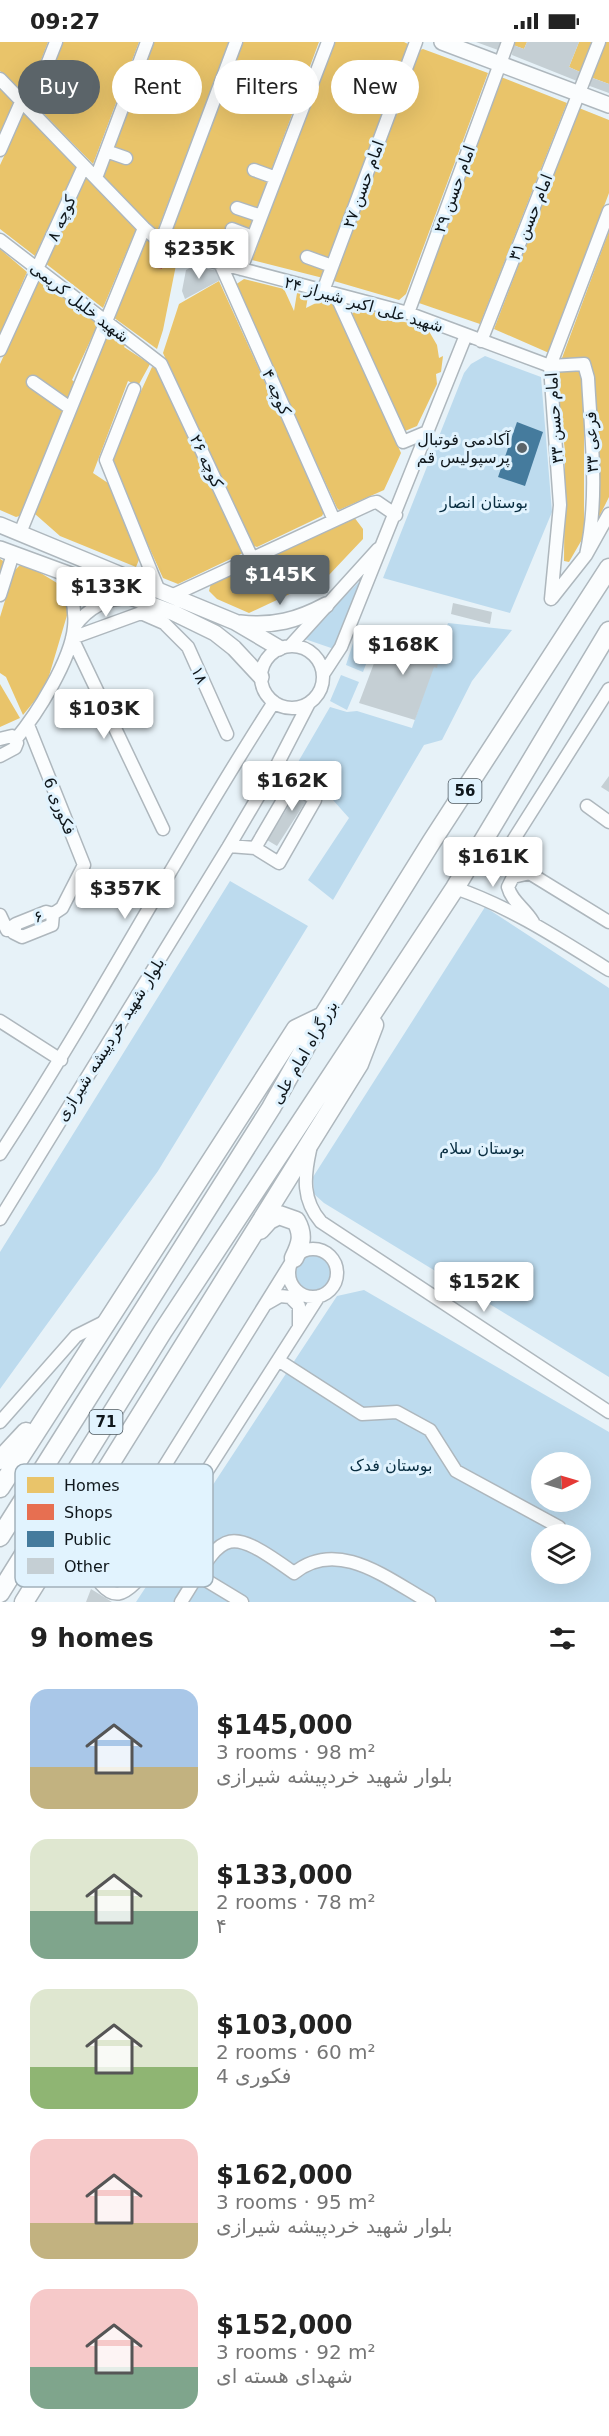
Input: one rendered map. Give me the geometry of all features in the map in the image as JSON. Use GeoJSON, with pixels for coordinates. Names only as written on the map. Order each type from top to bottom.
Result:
{"type":"FeatureCollection","features":[{"type":"Feature","properties":{"kind":"highway","name":"بزرگراه امام علی"},"geometry":{"type":"LineString","coordinates":[[46,1464],[271,1108],[323,1016],[609,568]]}},
{"type":"Feature","properties":{"kind":"highway","name":"بزرگراه امام علی"},"geometry":{"type":"LineString","coordinates":[[80,1464],[169,1321],[455,888],[609,631]]}},
{"type":"Feature","properties":{"kind":"highway"},"geometry":{"type":"LineString","coordinates":[[109,1464],[359,1064],[387,991]]}},
{"type":"Feature","properties":{"kind":"highway"},"geometry":{"type":"LineString","coordinates":[[15,1464],[296,1029],[323,1016]]}},
{"type":"Feature","properties":{"kind":"highway"},"geometry":{"type":"LineString","coordinates":[[237,1256],[269,1220],[279,1215],[296,1221],[301,1230],[302,1242],[294,1258]]}},
{"type":"Feature","properties":{"kind":"highway"},"geometry":{"type":"LineString","coordinates":[[0,1460],[56,1400]]}},
{"type":"Feature","properties":{"kind":"highway"},"geometry":{"type":"LineString","coordinates":[[0,1488],[15,1464]]}},
{"type":"Feature","properties":{"kind":"highway","name":"بزرگراه امام علی"},"geometry":{"type":"LineString","coordinates":[[0,1537],[15,1513]]}},
{"type":"Feature","properties":{"kind":"highway","name":"بزرگراه امام علی"},"geometry":{"type":"LineString","coordinates":[[0,1593],[15,1569]]}},
{"type":"Feature","properties":{"kind":"highway"},"geometry":{"type":"LineString","coordinates":[[24,1602],[33,1587]]}},
{"type":"Feature","properties":{"kind":"main road"},"geometry":{"type":"LineString","coordinates":[[442,42],[609,105]]}},
{"type":"Feature","properties":{"kind":"main road"},"geometry":{"type":"LineString","coordinates":[[0,525],[235,622],[285,646]]}},
{"type":"Feature","properties":{"kind":"main road"},"geometry":{"type":"LineString","coordinates":[[7,551],[174,613],[215,633],[234,648],[261,677]]}},
{"type":"Feature","properties":{"kind":"main road"},"geometry":{"type":"LineString","coordinates":[[235,622],[269,625],[290,622],[326,605]]}},
{"type":"Feature","properties":{"kind":"street"},"geometry":{"type":"LineString","coordinates":[[47,60],[56,42]]}},
{"type":"Feature","properties":{"kind":"street"},"geometry":{"type":"LineString","coordinates":[[96,178],[147,42]]}},
{"type":"Feature","properties":{"kind":"street"},"geometry":{"type":"LineString","coordinates":[[160,242],[236,42]]}},
{"type":"Feature","properties":{"kind":"street"},"geometry":{"type":"LineString","coordinates":[[241,269],[328,42]]}},
{"type":"Feature","properties":{"kind":"street","name":"امام حسن ۲۷"},"geometry":{"type":"LineString","coordinates":[[330,293],[332,266],[416,42]]}},
{"type":"Feature","properties":{"kind":"street","name":"امام حسن ۲۹"},"geometry":{"type":"LineString","coordinates":[[408,313],[508,42]]}},
{"type":"Feature","properties":{"kind":"street","name":"امام حسن ۳۱"},"geometry":{"type":"LineString","coordinates":[[481,341],[599,42]]}},
{"type":"Feature","properties":{"kind":"street","name":"شهید علی اکبر شیراز ۲۴"},"geometry":{"type":"LineString","coordinates":[[0,79],[18,96]]}},
{"type":"Feature","properties":{"kind":"street"},"geometry":{"type":"LineString","coordinates":[[0,150],[20,114]]}},
{"type":"Feature","properties":{"kind":"street","name":"شهید علی اکبر شیراز ۲۴"},"geometry":{"type":"LineString","coordinates":[[35,114],[144,228],[160,242],[177,252],[408,313],[550,366]]}},
{"type":"Feature","properties":{"kind":"street"},"geometry":{"type":"LineString","coordinates":[[106,151],[126,158]]}},
{"type":"Feature","properties":{"kind":"street","name":"کوچه ۸"},"geometry":{"type":"LineString","coordinates":[[0,350],[84,166]]}},
{"type":"Feature","properties":{"kind":"street"},"geometry":{"type":"LineString","coordinates":[[254,170],[276,178]]}},
{"type":"Feature","properties":{"kind":"street"},"geometry":{"type":"LineString","coordinates":[[237,208],[261,216]]}},
{"type":"Feature","properties":{"kind":"street","name":"امام حسن ۳۳"},"geometry":{"type":"LineString","coordinates":[[586,555],[551,599],[560,505],[550,366],[609,211]]}},
{"type":"Feature","properties":{"kind":"street"},"geometry":{"type":"LineString","coordinates":[[20,533],[144,228]]}},
{"type":"Feature","properties":{"kind":"street"},"geometry":{"type":"LineString","coordinates":[[232,229],[253,237]]}},
{"type":"Feature","properties":{"kind":"street","name":"شهید خلیل کریمی"},"geometry":{"type":"LineString","coordinates":[[0,240],[161,364]]}},
{"type":"Feature","properties":{"kind":"street"},"geometry":{"type":"LineString","coordinates":[[307,257],[332,266]]}},
{"type":"Feature","properties":{"kind":"street","name":"کوچه ۴"},"geometry":{"type":"LineString","coordinates":[[220,263],[334,520]]}},
{"type":"Feature","properties":{"kind":"street"},"geometry":{"type":"LineString","coordinates":[[330,293],[403,442],[427,432]]}},
{"type":"Feature","properties":{"kind":"street"},"geometry":{"type":"LineString","coordinates":[[386,539],[354,578],[285,646],[266,660],[261,677],[265,691],[274,702],[291,708],[309,703],[319,693],[324,673],[341,647],[386,539],[466,335]]}},
{"type":"Feature","properties":{"kind":"street","name":"کوچه ۲۶"},"geometry":{"type":"LineString","coordinates":[[161,364],[252,558]]}},
{"type":"Feature","properties":{"kind":"street","name":"فرعی ۳۳"},"geometry":{"type":"LineString","coordinates":[[550,366],[584,364],[588,378],[593,501],[591,533],[586,555]]}},
{"type":"Feature","properties":{"kind":"street"},"geometry":{"type":"LineString","coordinates":[[33,382],[70,408]]}},
{"type":"Feature","properties":{"kind":"street"},"geometry":{"type":"LineString","coordinates":[[134,389],[106,460],[165,594],[377,502],[396,514]]}},
{"type":"Feature","properties":{"kind":"street"},"geometry":{"type":"LineString","coordinates":[[586,555],[609,514]]}},
{"type":"Feature","properties":{"kind":"street"},"geometry":{"type":"LineString","coordinates":[[0,595],[7,551]]}},
{"type":"Feature","properties":{"kind":"street"},"geometry":{"type":"LineString","coordinates":[[63,573],[74,605],[73,632],[163,829]]}},
{"type":"Feature","properties":{"kind":"street"},"geometry":{"type":"LineString","coordinates":[[0,756],[15,748],[16,739],[28,725],[53,683],[73,632],[88,610],[113,599],[130,598]]}},
{"type":"Feature","properties":{"kind":"street","name":"۱۸"},"geometry":{"type":"LineString","coordinates":[[73,632],[141,613],[164,623],[188,647],[227,734]]}},
{"type":"Feature","properties":{"kind":"street"},"geometry":{"type":"LineString","coordinates":[[285,646],[310,650],[320,660],[324,673]]}},
{"type":"Feature","properties":{"kind":"street"},"geometry":{"type":"LineString","coordinates":[[609,689],[509,847],[513,863],[609,922]]}},
{"type":"Feature","properties":{"kind":"street","name":"بلوار شهید خردپیشه شیرازی"},"geometry":{"type":"LineString","coordinates":[[0,1154],[61,1060],[191,835],[274,702]]}},
{"type":"Feature","properties":{"kind":"street","name":"بلوار شهید خردپیشه شیرازی"},"geometry":{"type":"LineString","coordinates":[[0,1219],[229,846],[278,763],[309,703]]}},
{"type":"Feature","properties":{"kind":"street","name":"فکوری 6"},"geometry":{"type":"LineString","coordinates":[[28,725],[84,865],[62,908],[53,914]]}},
{"type":"Feature","properties":{"kind":"street"},"geometry":{"type":"LineString","coordinates":[[0,739],[9,736],[16,739]]}},
{"type":"Feature","properties":{"kind":"street"},"geometry":{"type":"LineString","coordinates":[[229,846],[255,848],[279,863],[315,800],[293,783],[278,763]]}},
{"type":"Feature","properties":{"kind":"street"},"geometry":{"type":"LineString","coordinates":[[255,848],[293,783]]}},
{"type":"Feature","properties":{"kind":"street"},"geometry":{"type":"LineString","coordinates":[[586,806],[609,822]]}},
{"type":"Feature","properties":{"kind":"street"},"geometry":{"type":"LineString","coordinates":[[530,873],[513,877],[508,887],[511,898],[524,907],[533,922]]}},
{"type":"Feature","properties":{"kind":"street"},"geometry":{"type":"LineString","coordinates":[[455,888],[490,899],[533,922],[609,970]]}},
{"type":"Feature","properties":{"kind":"street","name":"۶"},"geometry":{"type":"LineString","coordinates":[[0,915],[14,933],[22,937],[52,925],[53,914]]}},
{"type":"Feature","properties":{"kind":"street"},"geometry":{"type":"LineString","coordinates":[[0,1021],[61,1060]]}},
{"type":"Feature","properties":{"kind":"street"},"geometry":{"type":"LineString","coordinates":[[314,1135],[305,1174],[307,1196],[314,1215],[343,1239],[609,1412]]}},
{"type":"Feature","properties":{"kind":"street"},"geometry":{"type":"LineString","coordinates":[[331,1258],[343,1239]]}},
{"type":"Feature","properties":{"kind":"street"},"geometry":{"type":"LineString","coordinates":[[165,1464],[294,1258],[309,1250],[317,1250],[331,1258],[335,1265],[335,1280],[326,1293],[320,1296],[304,1296],[293,1286],[289,1272],[294,1258]]}},
{"type":"Feature","properties":{"kind":"street"},"geometry":{"type":"LineString","coordinates":[[265,1305],[280,1296],[290,1297],[298,1306],[298,1328]]}},
{"type":"Feature","properties":{"kind":"street"},"geometry":{"type":"LineString","coordinates":[[211,1464],[320,1296]]}},
{"type":"Feature","properties":{"kind":"street"},"geometry":{"type":"LineString","coordinates":[[0,1422],[76,1336],[107,1321]]}},
{"type":"Feature","properties":{"kind":"street"},"geometry":{"type":"LineString","coordinates":[[278,1360],[362,1414],[397,1412],[430,1430],[456,1471],[554,1524]]}},
{"type":"Feature","properties":{"kind":"street"},"geometry":{"type":"LineString","coordinates":[[213,1552],[228,1542],[244,1541],[258,1547],[294,1573],[303,1566],[324,1558],[352,1561],[429,1602]]}},
{"type":"Feature","properties":{"kind":"street"},"geometry":{"type":"LineString","coordinates":[[213,1585],[242,1602]]}},
{"type":"Feature","properties":{"kind":"street"},"geometry":{"type":"LineString","coordinates":[[104,1587],[116,1595],[124,1593],[131,1587]]}},
{"type":"Feature","properties":{"kind":"street"},"geometry":{"type":"LineString","coordinates":[[181,1602],[191,1587]]}},
{"type":"Feature","properties":{"kind":"green space","name":"بوستان انصار"},"geometry":{"type":"Polygon","coordinates":[[[485,356],[541,377],[552,512],[510,613],[383,578],[464,373],[471,364],[485,356]]]}},
{"type":"Feature","properties":{"kind":"green space"},"geometry":{"type":"Polygon","coordinates":[[[359,582],[360,590],[334,649],[302,638],[359,582]]]}},
{"type":"Feature","properties":{"kind":"green space"},"geometry":{"type":"Polygon","coordinates":[[[448,623],[512,630],[472,681],[442,740],[424,745],[333,900],[308,880],[349,818],[325,791],[294,769],[330,707],[347,712],[357,711],[412,728],[448,623]]]}},
{"type":"Feature","properties":{"kind":"green space"},"geometry":{"type":"Polygon","coordinates":[[[354,640],[373,646],[363,672],[346,665],[354,640]]]}},
{"type":"Feature","properties":{"kind":"green space"},"geometry":{"type":"Polygon","coordinates":[[[341,675],[359,682],[347,710],[330,701],[341,675]]]}},
{"type":"Feature","properties":{"kind":"green space"},"geometry":{"type":"Polygon","coordinates":[[[230,881],[308,926],[158,1171],[0,1389],[0,1252],[230,881]]]}},
{"type":"Feature","properties":{"kind":"green space","name":"بوستان سلام"},"geometry":{"type":"Polygon","coordinates":[[[485,907],[609,988],[609,1377],[324,1203],[314,1194],[313,1177],[485,907]]]}},
{"type":"Feature","properties":{"kind":"green space"},"geometry":{"type":"Polygon","coordinates":[[[313,1253],[327,1259],[333,1273],[327,1287],[313,1293],[299,1287],[293,1273],[299,1259],[313,1253]]]}},
{"type":"Feature","properties":{"kind":"green space","name":"بوستان فدک"},"geometry":{"type":"Polygon","coordinates":[[[364,1290],[609,1432],[609,1602],[136,1602],[146,1587],[213,1587],[213,1485],[337,1296],[364,1290]]]}},
{"type":"Feature","properties":{"kind":"building: Homes"},"geometry":{"type":"Polygon","coordinates":[[[0,42],[48,42],[41,60],[18,60],[18,88],[0,71],[0,42]]]}},
{"type":"Feature","properties":{"kind":"building: Homes"},"geometry":{"type":"Polygon","coordinates":[[[63,42],[139,42],[132,60],[112,60],[112,114],[93,164],[44,114],[100,114],[100,60],[56,60],[63,42]]]}},
{"type":"Feature","properties":{"kind":"building: Homes"},"geometry":{"type":"Polygon","coordinates":[[[153,42],[229,42],[222,60],[214,60],[214,82],[202,113],[202,60],[146,60],[153,42]]]}},
{"type":"Feature","properties":{"kind":"building: Homes"},"geometry":{"type":"Polygon","coordinates":[[[243,42],[319,42],[312,60],[236,60],[243,42]]]}},
{"type":"Feature","properties":{"kind":"building: Homes"},"geometry":{"type":"Polygon","coordinates":[[[334,42],[404,42],[410,45],[404,60],[331,60],[331,114],[384,114],[323,278],[252,260],[307,114],[319,114],[319,82],[334,42]]]}},
{"type":"Feature","properties":{"kind":"building: Homes"},"geometry":{"type":"Polygon","coordinates":[[[514,42],[527,42],[524,49],[513,45],[514,42]]]}},
{"type":"Feature","properties":{"kind":"building: Homes"},"geometry":{"type":"Polygon","coordinates":[[[579,42],[592,42],[580,72],[569,67],[579,42]]]}},
{"type":"Feature","properties":{"kind":"building: Homes"},"geometry":{"type":"Polygon","coordinates":[[[603,42],[609,42],[609,84],[590,77],[603,42]]]}},
{"type":"Feature","properties":{"kind":"building: Homes"},"geometry":{"type":"Polygon","coordinates":[[[423,49],[488,73],[406,294],[399,300],[334,281],[396,114],[419,114],[419,60],[416,60],[420,50],[423,49]]]}},
{"type":"Feature","properties":{"kind":"building: Homes"},"geometry":{"type":"Polygon","coordinates":[[[501,77],[567,103],[480,324],[416,302],[501,77]]]}},
{"type":"Feature","properties":{"kind":"building: Homes"},"geometry":{"type":"Polygon","coordinates":[[[0,86],[15,99],[0,133],[0,86]]]}},
{"type":"Feature","properties":{"kind":"building: Homes"},"geometry":{"type":"Polygon","coordinates":[[[579,108],[609,120],[609,193],[549,353],[494,329],[579,108]]]}},
{"type":"Feature","properties":{"kind":"building: Homes"},"geometry":{"type":"Polygon","coordinates":[[[25,114],[77,166],[35,256],[0,229],[0,165],[25,114]]]}},
{"type":"Feature","properties":{"kind":"building: Homes"},"geometry":{"type":"Polygon","coordinates":[[[126,114],[202,114],[157,232],[103,176],[126,114]]]}},
{"type":"Feature","properties":{"kind":"building: Homes"},"geometry":{"type":"Polygon","coordinates":[[[216,114],[292,114],[239,257],[168,241],[216,114]]]}},
{"type":"Feature","properties":{"kind":"building: Homes"},"geometry":{"type":"Polygon","coordinates":[[[85,176],[137,227],[103,308],[45,263],[85,176]]]}},
{"type":"Feature","properties":{"kind":"building: Homes"},"geometry":{"type":"Polygon","coordinates":[[[609,231],[609,497],[599,517],[595,517],[588,358],[562,358],[609,231]]]}},
{"type":"Feature","properties":{"kind":"building: Homes"},"geometry":{"type":"Polygon","coordinates":[[[147,236],[153,240],[152,267],[162,269],[167,251],[177,260],[157,349],[113,317],[147,236]]]}},
{"type":"Feature","properties":{"kind":"building: Homes"},"geometry":{"type":"Polygon","coordinates":[[[0,249],[27,272],[0,335],[0,249]]]}},
{"type":"Feature","properties":{"kind":"building: Homes"},"geometry":{"type":"Polygon","coordinates":[[[39,278],[98,324],[72,380],[76,383],[23,515],[16,517],[0,510],[0,364],[39,278]]]}},
{"type":"Feature","properties":{"kind":"building: Homes"},"geometry":{"type":"Polygon","coordinates":[[[244,279],[284,289],[294,311],[297,293],[308,296],[306,308],[322,300],[334,304],[401,453],[384,490],[339,510],[337,508],[235,285],[244,279]]]}},
{"type":"Feature","properties":{"kind":"building: Homes"},"geometry":{"type":"Polygon","coordinates":[[[219,281],[324,512],[322,516],[257,547],[251,545],[163,353],[179,304],[219,281]]]}},
{"type":"Feature","properties":{"kind":"building: Homes"},"geometry":{"type":"Polygon","coordinates":[[[359,309],[373,313],[379,310],[399,319],[396,320],[417,325],[423,321],[437,345],[439,358],[443,356],[441,372],[436,374],[437,384],[417,426],[405,431],[350,315],[359,309]]]}},
{"type":"Feature","properties":{"kind":"building: Homes"},"geometry":{"type":"Polygon","coordinates":[[[107,330],[126,343],[124,347],[150,364],[138,386],[128,381],[93,473],[111,485],[141,555],[136,567],[60,536],[35,514],[107,330]]]}},
{"type":"Feature","properties":{"kind":"building: Homes"},"geometry":{"type":"Polygon","coordinates":[[[152,367],[159,369],[243,553],[178,584],[163,578],[114,470],[113,452],[152,367]]]}},
{"type":"Feature","properties":{"kind":"building: Homes"},"geometry":{"type":"Polygon","coordinates":[[[560,368],[582,369],[584,380],[584,536],[569,562],[564,561],[565,451],[558,394],[560,368]]]}},
{"type":"Feature","properties":{"kind":"building: Homes"},"geometry":{"type":"Polygon","coordinates":[[[354,517],[363,529],[363,539],[328,576],[249,613],[217,599],[209,591],[211,583],[354,517]]]}},
{"type":"Feature","properties":{"kind":"building: Homes"},"geometry":{"type":"Polygon","coordinates":[[[0,559],[5,562],[0,574],[0,559]]]}},
{"type":"Feature","properties":{"kind":"building: Homes"},"geometry":{"type":"Polygon","coordinates":[[[23,562],[65,588],[68,612],[49,676],[41,693],[23,715],[6,677],[0,673],[0,617],[14,571],[23,562]]]}},
{"type":"Feature","properties":{"kind":"building: Homes"},"geometry":{"type":"Polygon","coordinates":[[[0,684],[20,718],[0,727],[0,684]]]}},
{"type":"Feature","properties":{"kind":"building: Shops"},"geometry":{"type":"Polygon","coordinates":[[[153,240],[167,251],[162,269],[152,267],[153,240]]]}},
{"type":"Feature","properties":{"kind":"building: Public"},"geometry":{"type":"Polygon","coordinates":[[[517,422],[543,432],[525,486],[498,477],[517,422]]]}},
{"type":"Feature","properties":{"kind":"building: Other"},"geometry":{"type":"Polygon","coordinates":[[[476,42],[501,42],[498,50],[476,42]]]}},
{"type":"Feature","properties":{"kind":"building: Other"},"geometry":{"type":"Polygon","coordinates":[[[527,42],[579,42],[569,67],[580,72],[577,81],[512,55],[513,45],[524,49],[527,42]]]}},
{"type":"Feature","properties":{"kind":"building: Other"},"geometry":{"type":"Polygon","coordinates":[[[590,77],[609,84],[609,93],[587,85],[590,77]]]}},
{"type":"Feature","properties":{"kind":"building: Other"},"geometry":{"type":"Polygon","coordinates":[[[193,266],[219,271],[222,279],[185,299],[182,291],[186,270],[193,266]]]}},
{"type":"Feature","properties":{"kind":"building: Other"},"geometry":{"type":"Polygon","coordinates":[[[453,603],[492,612],[490,624],[451,614],[453,603]]]}},
{"type":"Feature","properties":{"kind":"building: Other"},"geometry":{"type":"Polygon","coordinates":[[[406,630],[443,640],[437,668],[434,667],[415,720],[359,703],[379,650],[400,658],[406,630]]]}},
{"type":"Feature","properties":{"kind":"building: Other"},"geometry":{"type":"Polygon","coordinates":[[[609,776],[609,792],[601,787],[609,776]]]}},
{"type":"Feature","properties":{"kind":"building: Other"},"geometry":{"type":"Polygon","coordinates":[[[307,777],[317,784],[277,846],[267,840],[307,777]]]}},
{"type":"Feature","properties":{"kind":"building: Other"},"geometry":{"type":"Polygon","coordinates":[[[91,1589],[112,1602],[86,1602],[91,1589]]]}},
{"type":"Feature","properties":{"kind":"place","name":"آکادمی فوتبال پرسپولیس قم"},"geometry":{"type":"Point","coordinates":[522,448]}}]}
